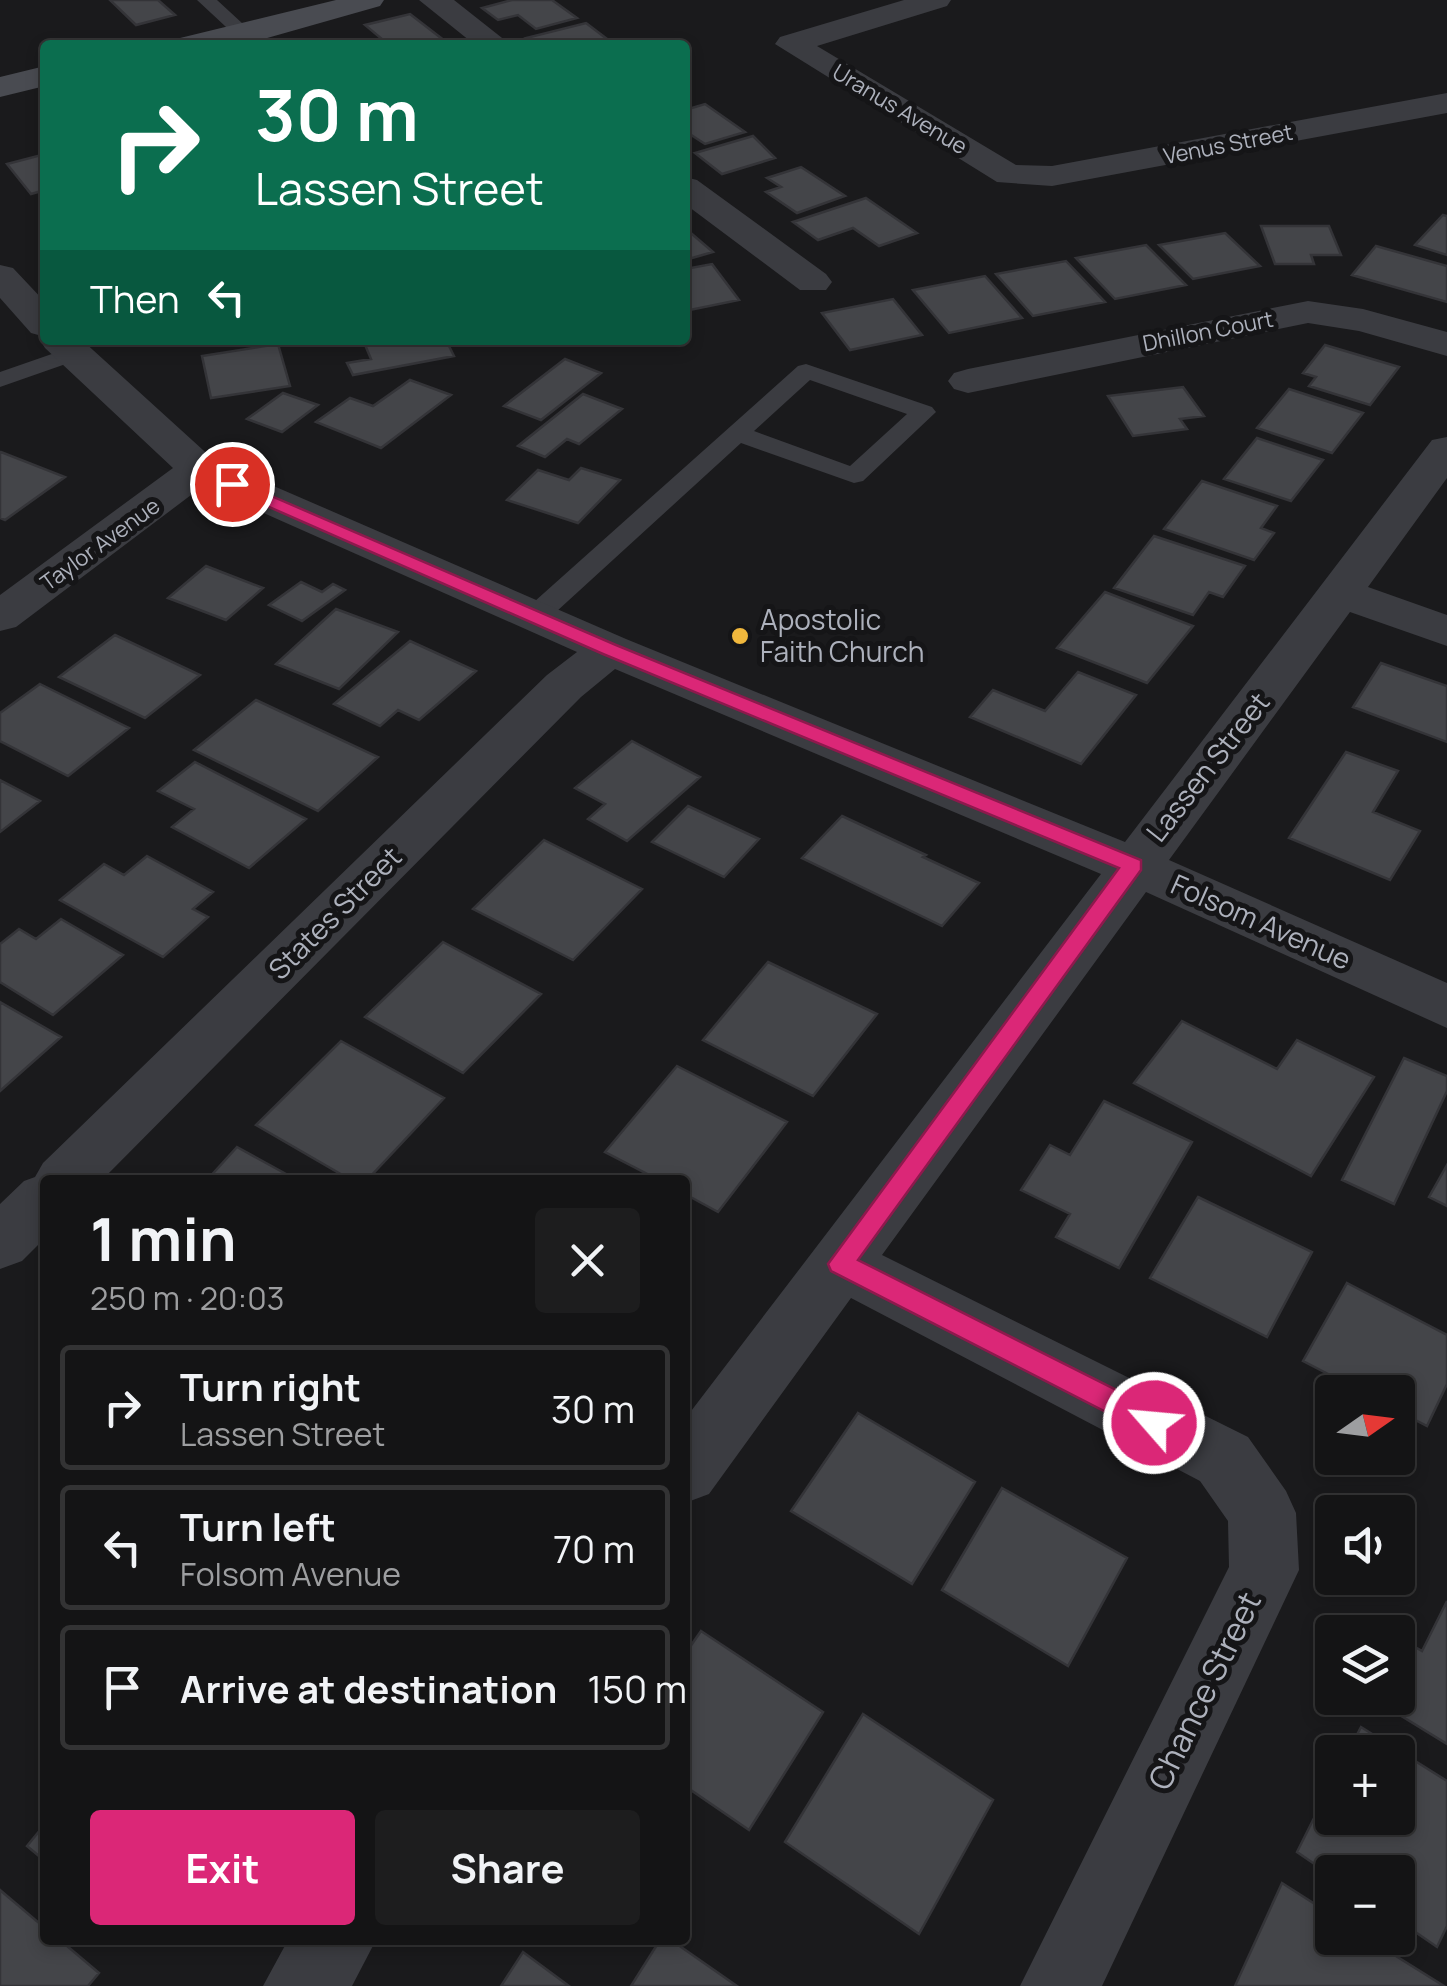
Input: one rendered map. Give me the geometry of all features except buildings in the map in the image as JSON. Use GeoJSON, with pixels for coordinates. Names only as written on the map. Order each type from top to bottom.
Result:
{"type":"FeatureCollection","features":[{"type":"Feature","properties":{"kind":"street"},"geometry":{"type":"LineString","coordinates":[[218,40],[369,0]]}},
{"type":"Feature","properties":{"kind":"street"},"geometry":{"type":"LineString","coordinates":[[434,0],[488,40]]}},
{"type":"Feature","properties":{"kind":"street","name":"Uranus Avenue"},"geometry":{"type":"LineString","coordinates":[[936,0],[791,44],[1009,175]]}},
{"type":"Feature","properties":{"kind":"street"},"geometry":{"type":"LineString","coordinates":[[0,87],[40,77]]}},
{"type":"Feature","properties":{"kind":"street","name":"Venus Street"},"geometry":{"type":"LineString","coordinates":[[1009,175],[1052,176],[1447,103]]}},
{"type":"Feature","properties":{"kind":"street"},"geometry":{"type":"LineString","coordinates":[[690,191],[813,282]]}},
{"type":"Feature","properties":{"kind":"street","name":"Folsom Avenue"},"geometry":{"type":"LineString","coordinates":[[21,286],[40,312]]}},
{"type":"Feature","properties":{"kind":"street","name":"Dhillon Court"},"geometry":{"type":"LineString","coordinates":[[968,381],[1308,312],[1362,320],[1447,344]]}},
{"type":"Feature","properties":{"kind":"street","name":"Folsom Avenue"},"geometry":{"type":"LineString","coordinates":[[65,345],[198,469],[610,649],[1133,865],[1447,1007]]}},
{"type":"Feature","properties":{"kind":"street","name":"Lassen Street"},"geometry":{"type":"LineString","coordinates":[[690,1465],[1133,865],[1447,449]]}},
{"type":"Feature","properties":{"kind":"street","name":"Taylor Avenue"},"geometry":{"type":"LineString","coordinates":[[0,617],[198,469]]}},
{"type":"Feature","properties":{"kind":"street"},"geometry":{"type":"LineString","coordinates":[[1342,593],[1447,631]]}},
{"type":"Feature","properties":{"kind":"street","name":"States Street"},"geometry":{"type":"LineString","coordinates":[[69,1175],[564,686],[610,649]]}},
{"type":"Feature","properties":{"kind":"street"},"geometry":{"type":"LineString","coordinates":[[0,1243],[40,1204]]}},
{"type":"Feature","properties":{"kind":"street","name":"Chance Street"},"geometry":{"type":"LineString","coordinates":[[840,1264],[1224,1458],[1262,1513],[1264,1570],[1060,1986]]}},
{"type":"Feature","properties":{"kind":"street"},"geometry":{"type":"LineString","coordinates":[[303,1986],[333,1945]]}},
{"type":"Feature","properties":{"kind":"lane"},"geometry":{"type":"LineString","coordinates":[[206,0],[246,35]]}},
{"type":"Feature","properties":{"kind":"lane"},"geometry":{"type":"LineString","coordinates":[[0,380],[50,345]]}},
{"type":"Feature","properties":{"kind":"lane"},"geometry":{"type":"LineString","coordinates":[[534,616],[806,371],[924,412],[854,476],[738,433]]}},
{"type":"Feature","properties":{"kind":"place","name":"Apostolic Faith Church"},"geometry":{"type":"Point","coordinates":[740,636]}},
{"type":"Feature","properties":{"kind":"route"},"geometry":{"type":"LineString","coordinates":[[232,484],[610,649],[1133,865],[840,1264],[1154,1423]]}}]}
